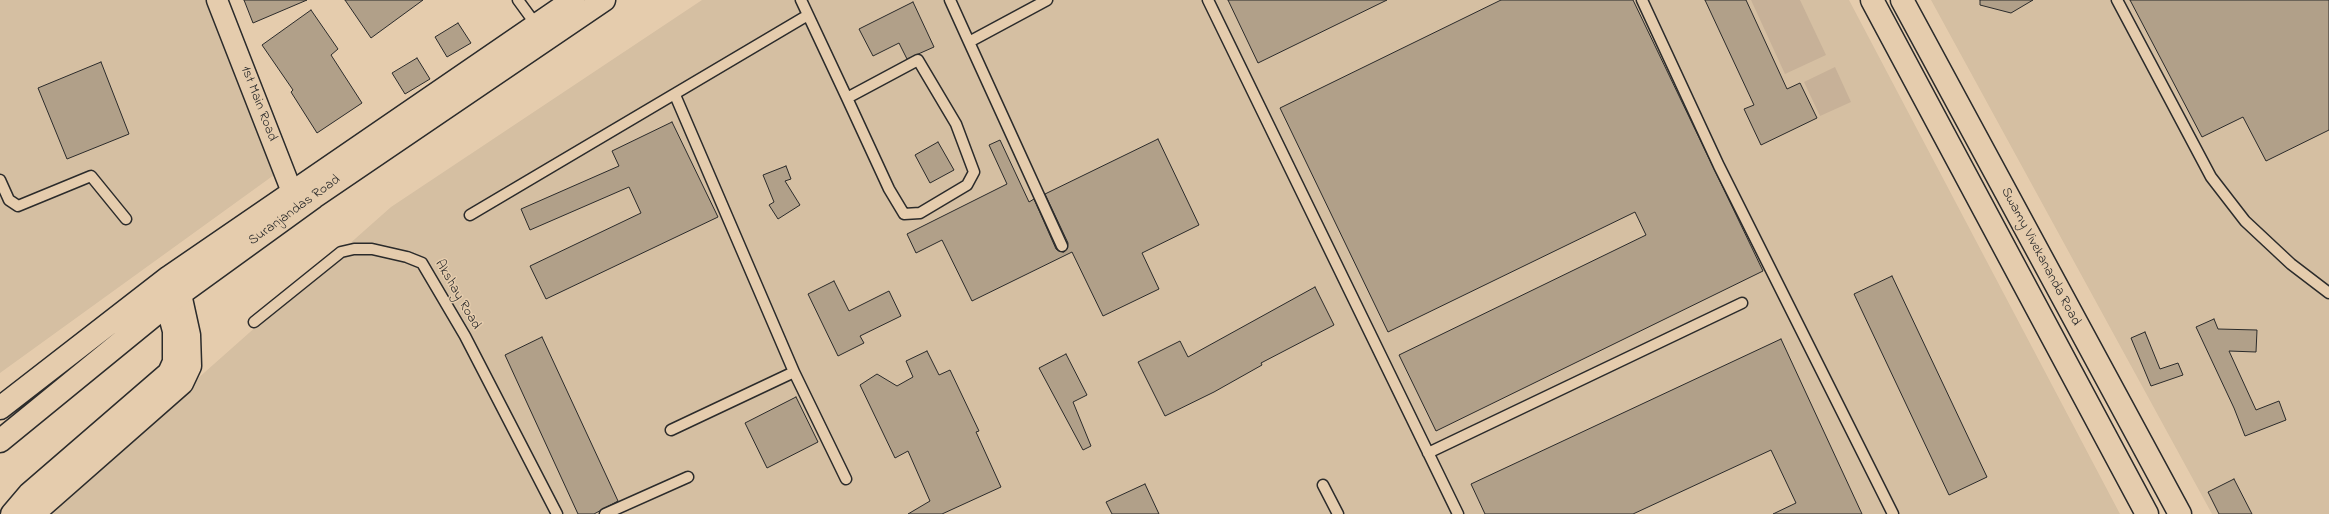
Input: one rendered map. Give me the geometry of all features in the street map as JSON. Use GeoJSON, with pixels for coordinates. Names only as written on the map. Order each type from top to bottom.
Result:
{"type":"FeatureCollection","features":[{"type":"Feature","properties":{"kind":"main road","name":"Suranjandas Road"},"geometry":{"type":"LineString","coordinates":[[0,408],[296,200],[573,0]]}},
{"type":"Feature","properties":{"kind":"main road","name":"Suranjandas Road"},"geometry":{"type":"LineString","coordinates":[[296,200],[604,0]]}},
{"type":"Feature","properties":{"kind":"main road","name":"Swamy Vivekananda Road"},"geometry":{"type":"LineString","coordinates":[[1872,0],[2147,514]]}},
{"type":"Feature","properties":{"kind":"main road","name":"Swamy Vivekananda Road"},"geometry":{"type":"LineString","coordinates":[[1902,0],[2180,514]]}},
{"type":"Feature","properties":{"kind":"main road","name":"Suranjandas Road"},"geometry":{"type":"LineString","coordinates":[[0,441],[168,291]]}},
{"type":"Feature","properties":{"kind":"main road"},"geometry":{"type":"LineString","coordinates":[[12,514],[29,494],[169,373],[174,362],[174,331],[168,291]]}},
{"type":"Feature","properties":{"kind":"main road"},"geometry":{"type":"LineString","coordinates":[[33,514],[182,383],[190,366],[187,320],[168,291]]}},
{"type":"Feature","properties":{"kind":"street","name":"1st Main Road"},"geometry":{"type":"LineString","coordinates":[[217,0],[296,200]]}},
{"type":"Feature","properties":{"kind":"lane"},"geometry":{"type":"LineString","coordinates":[[518,0],[537,26]]}},
{"type":"Feature","properties":{"kind":"lane"},"geometry":{"type":"LineString","coordinates":[[801,0],[889,189],[904,214],[920,213],[967,185],[974,172],[956,124],[918,60],[847,98]]}},
{"type":"Feature","properties":{"kind":"lane"},"geometry":{"type":"LineString","coordinates":[[950,0],[1062,246]]}},
{"type":"Feature","properties":{"kind":"lane"},"geometry":{"type":"LineString","coordinates":[[969,42],[1047,0]]}},
{"type":"Feature","properties":{"kind":"lane"},"geometry":{"type":"LineString","coordinates":[[1208,0],[1458,514]]}},
{"type":"Feature","properties":{"kind":"lane"},"geometry":{"type":"LineString","coordinates":[[1642,0],[1719,166],[1893,514]]}},
{"type":"Feature","properties":{"kind":"lane"},"geometry":{"type":"LineString","coordinates":[[2117,0],[2211,177],[2245,221],[2291,264],[2329,293]]}},
{"type":"Feature","properties":{"kind":"lane"},"geometry":{"type":"LineString","coordinates":[[470,215],[808,15]]}},
{"type":"Feature","properties":{"kind":"lane"},"geometry":{"type":"LineString","coordinates":[[675,95],[794,372],[846,479]]}},
{"type":"Feature","properties":{"kind":"lane"},"geometry":{"type":"LineString","coordinates":[[0,180],[9,200],[18,206],[91,176],[126,218]]}},
{"type":"Feature","properties":{"kind":"lane","name":"Akshay Road"},"geometry":{"type":"LineString","coordinates":[[254,322],[341,252],[354,249],[372,249],[407,257],[422,263],[465,336],[557,514]]}},
{"type":"Feature","properties":{"kind":"lane"},"geometry":{"type":"LineString","coordinates":[[1428,453],[1742,303]]}},
{"type":"Feature","properties":{"kind":"lane"},"geometry":{"type":"LineString","coordinates":[[671,430],[794,372]]}},
{"type":"Feature","properties":{"kind":"lane"},"geometry":{"type":"LineString","coordinates":[[605,514],[688,477]]}},
{"type":"Feature","properties":{"kind":"lane"},"geometry":{"type":"LineString","coordinates":[[1323,485],[1338,514]]}},
{"type":"Feature","properties":{"kind":"shaded area"},"geometry":{"type":"Polygon","coordinates":[[[0,0],[206,0],[274,175],[0,373],[0,0]]]}},
{"type":"Feature","properties":{"kind":"shaded area"},"geometry":{"type":"Polygon","coordinates":[[[702,0],[1849,0],[2120,514],[53,514],[81,482],[391,207],[702,0]]]}},
{"type":"Feature","properties":{"kind":"shaded area"},"geometry":{"type":"Polygon","coordinates":[[[1751,0],[1800,0],[1826,55],[1785,74],[1751,0]]]}},
{"type":"Feature","properties":{"kind":"shaded area"},"geometry":{"type":"Polygon","coordinates":[[[1931,0],[2329,0],[2329,514],[2212,514],[1931,0]]]}},
{"type":"Feature","properties":{"kind":"shaded area"},"geometry":{"type":"Polygon","coordinates":[[[1835,67],[1851,102],[1820,116],[1804,82],[1835,67]]]}},
{"type":"Feature","properties":{"kind":"building"},"geometry":{"type":"Polygon","coordinates":[[[244,0],[307,0],[253,23],[244,0]]]}},
{"type":"Feature","properties":{"kind":"building"},"geometry":{"type":"Polygon","coordinates":[[[345,0],[423,0],[371,38],[345,0]]]}},
{"type":"Feature","properties":{"kind":"building"},"geometry":{"type":"Polygon","coordinates":[[[1228,0],[1387,0],[1258,63],[1228,0]]]}},
{"type":"Feature","properties":{"kind":"building"},"geometry":{"type":"Polygon","coordinates":[[[1501,0],[1633,0],[1763,271],[1436,431],[1399,355],[1646,235],[1635,212],[1388,332],[1280,108],[1501,0]]]}},
{"type":"Feature","properties":{"kind":"building"},"geometry":{"type":"Polygon","coordinates":[[[1705,0],[1746,0],[1787,89],[1800,83],[1817,118],[1761,145],[1744,109],[1754,105],[1705,0]]]}},
{"type":"Feature","properties":{"kind":"building"},"geometry":{"type":"Polygon","coordinates":[[[1980,0],[2033,0],[2011,13],[1980,5],[1980,0]]]}},
{"type":"Feature","properties":{"kind":"building"},"geometry":{"type":"Polygon","coordinates":[[[2130,0],[2329,0],[2329,130],[2266,161],[2243,117],[2202,137],[2130,0]]]}},
{"type":"Feature","properties":{"kind":"building"},"geometry":{"type":"Polygon","coordinates":[[[913,2],[934,47],[907,59],[899,43],[873,56],[859,29],[913,2]]]}},
{"type":"Feature","properties":{"kind":"building"},"geometry":{"type":"Polygon","coordinates":[[[311,10],[338,49],[331,55],[362,103],[317,133],[291,92],[293,90],[262,45],[311,10]]]}},
{"type":"Feature","properties":{"kind":"building"},"geometry":{"type":"Polygon","coordinates":[[[458,23],[471,43],[447,57],[435,37],[458,23]]]}},
{"type":"Feature","properties":{"kind":"building"},"geometry":{"type":"Polygon","coordinates":[[[417,58],[430,79],[405,94],[392,73],[417,58]]]}},
{"type":"Feature","properties":{"kind":"building"},"geometry":{"type":"Polygon","coordinates":[[[101,62],[129,134],[67,159],[38,88],[101,62]]]}},
{"type":"Feature","properties":{"kind":"building"},"geometry":{"type":"Polygon","coordinates":[[[672,122],[718,217],[546,299],[530,266],[641,213],[629,187],[530,230],[521,209],[619,166],[612,151],[672,122]]]}},
{"type":"Feature","properties":{"kind":"building"},"geometry":{"type":"Polygon","coordinates":[[[1158,139],[1199,225],[1142,253],[1159,289],[1103,316],[1072,252],[972,301],[942,240],[916,253],[907,234],[1007,184],[989,145],[1000,140],[1029,202],[1034,199],[1056,249],[1064,252],[1067,249],[1068,243],[1045,194],[1158,139]]]}},
{"type":"Feature","properties":{"kind":"building"},"geometry":{"type":"Polygon","coordinates":[[[938,142],[954,170],[930,183],[915,155],[938,142]]]}},
{"type":"Feature","properties":{"kind":"building"},"geometry":{"type":"Polygon","coordinates":[[[786,166],[791,179],[785,181],[800,205],[778,219],[769,205],[774,202],[763,175],[786,166]]]}},
{"type":"Feature","properties":{"kind":"building"},"geometry":{"type":"Polygon","coordinates":[[[1892,276],[1987,477],[1949,495],[1854,294],[1892,276]]]}},
{"type":"Feature","properties":{"kind":"building"},"geometry":{"type":"Polygon","coordinates":[[[834,281],[849,311],[889,291],[901,316],[860,336],[864,343],[838,356],[808,294],[834,281]]]}},
{"type":"Feature","properties":{"kind":"building"},"geometry":{"type":"Polygon","coordinates":[[[1315,287],[1334,325],[1261,363],[1262,365],[1214,392],[1165,416],[1138,362],[1180,341],[1188,357],[1315,287]]]}},
{"type":"Feature","properties":{"kind":"building"},"geometry":{"type":"Polygon","coordinates":[[[2214,319],[2218,329],[2257,330],[2256,352],[2229,351],[2256,410],[2279,401],[2286,420],[2245,436],[2234,408],[2196,327],[2214,319]]]}},
{"type":"Feature","properties":{"kind":"building"},"geometry":{"type":"Polygon","coordinates":[[[2145,332],[2160,369],[2178,363],[2183,375],[2151,386],[2131,338],[2145,332]]]}},
{"type":"Feature","properties":{"kind":"building"},"geometry":{"type":"Polygon","coordinates":[[[542,337],[618,501],[594,514],[578,514],[505,355],[542,337]]]}},
{"type":"Feature","properties":{"kind":"building"},"geometry":{"type":"Polygon","coordinates":[[[1781,339],[1862,514],[1773,514],[1796,503],[1771,450],[1633,514],[1485,514],[1471,484],[1781,339]]]}},
{"type":"Feature","properties":{"kind":"building"},"geometry":{"type":"Polygon","coordinates":[[[927,351],[939,375],[950,370],[979,431],[976,432],[1001,487],[942,514],[908,514],[930,501],[908,451],[895,458],[860,385],[877,374],[897,386],[913,377],[906,361],[927,351]]]}},
{"type":"Feature","properties":{"kind":"building"},"geometry":{"type":"Polygon","coordinates":[[[1066,354],[1087,395],[1073,402],[1091,446],[1083,450],[1039,368],[1066,354]]]}},
{"type":"Feature","properties":{"kind":"building"},"geometry":{"type":"Polygon","coordinates":[[[796,397],[818,442],[767,468],[745,423],[796,397]]]}},
{"type":"Feature","properties":{"kind":"building"},"geometry":{"type":"Polygon","coordinates":[[[2234,479],[2252,514],[2219,514],[2208,492],[2234,479]]]}},
{"type":"Feature","properties":{"kind":"building"},"geometry":{"type":"Polygon","coordinates":[[[1145,484],[1159,514],[1112,514],[1106,502],[1145,484]]]}}]}
